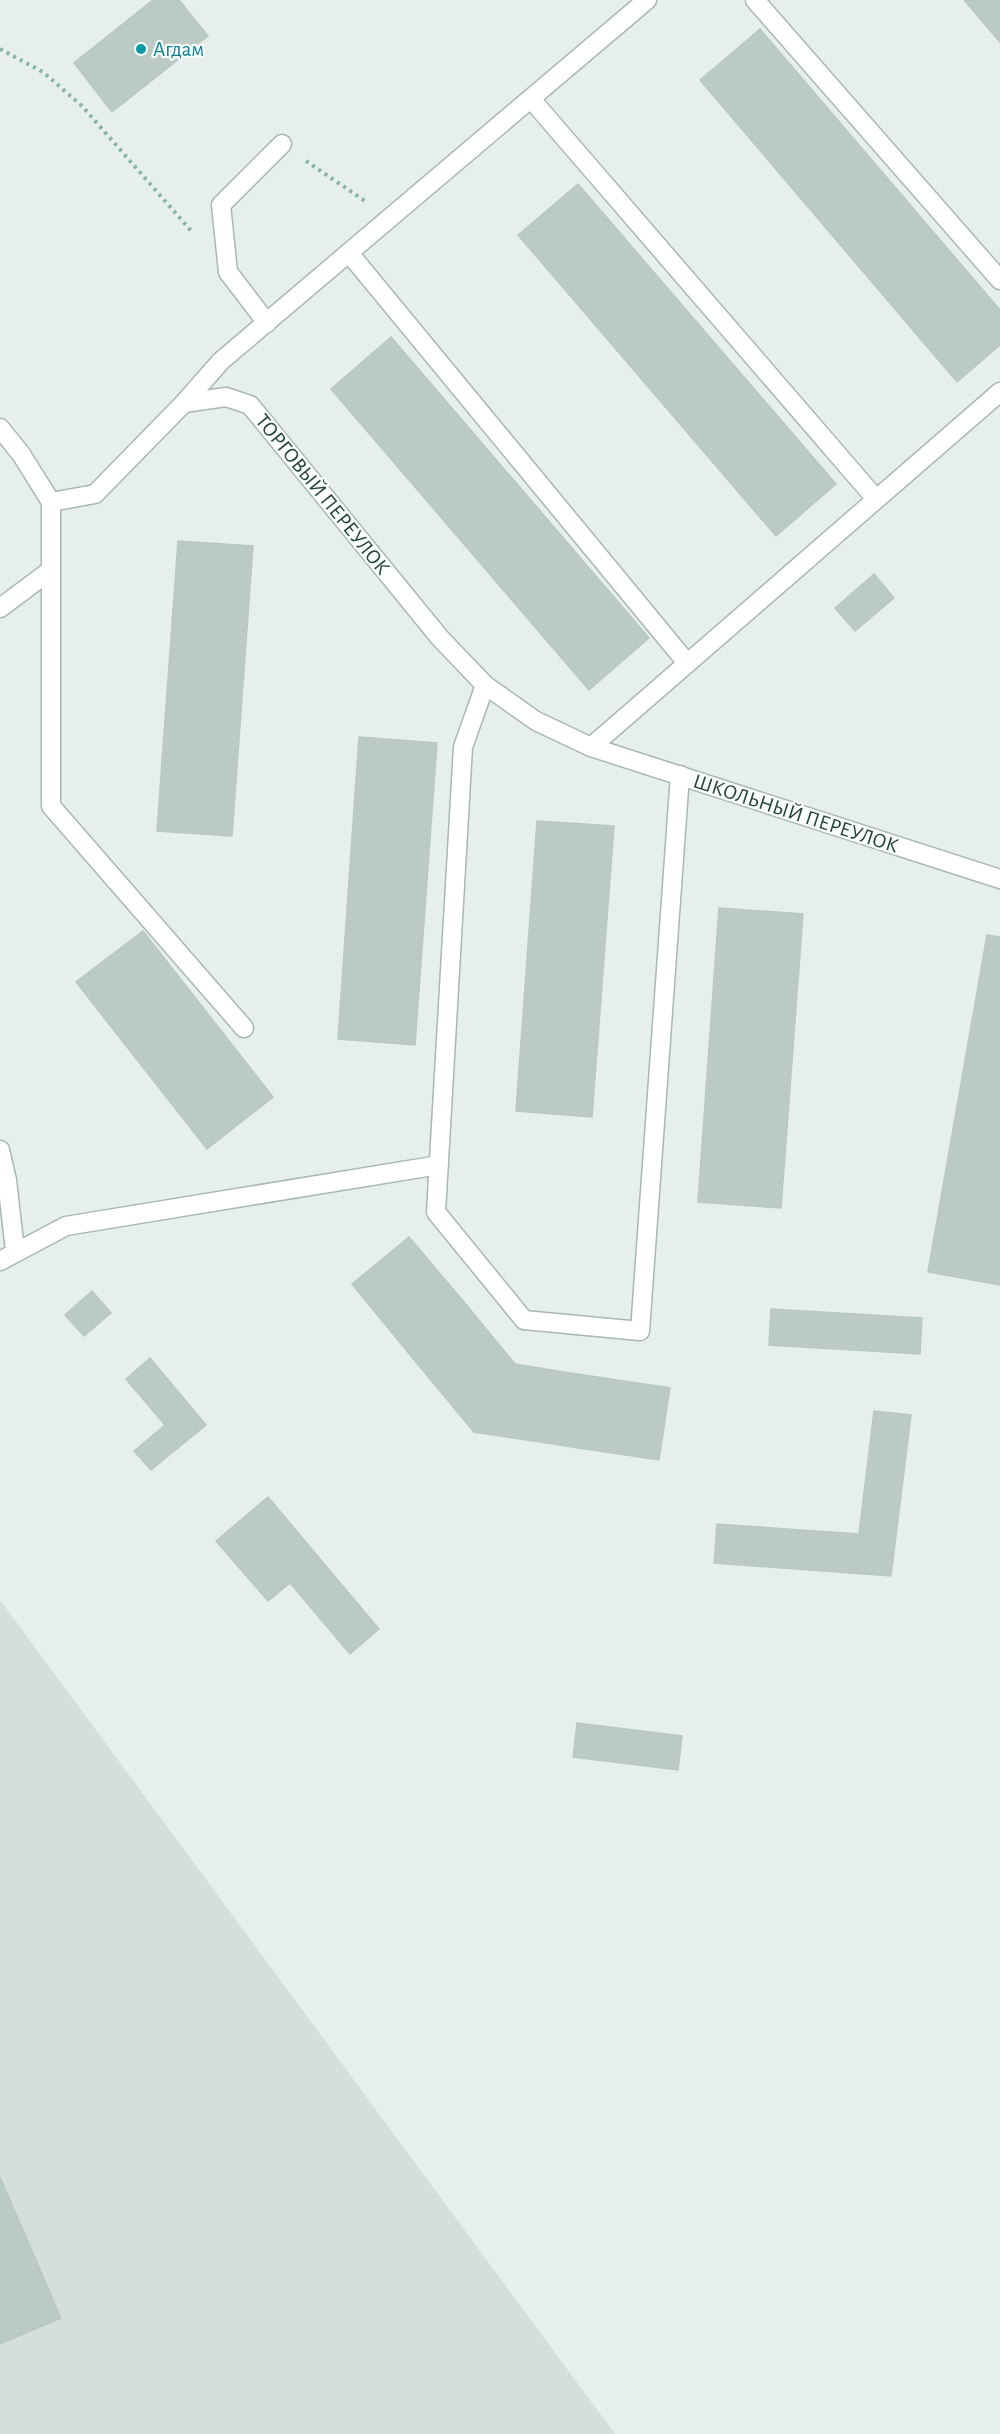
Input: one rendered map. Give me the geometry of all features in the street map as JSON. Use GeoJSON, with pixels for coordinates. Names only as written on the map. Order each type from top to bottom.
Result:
{"type":"FeatureCollection","features":[{"type":"Feature","properties":{"kind":"street"},"geometry":{"type":"LineString","coordinates":[[51,501],[95,494],[184,403],[221,361],[647,0]]}},
{"type":"Feature","properties":{"kind":"street"},"geometry":{"type":"LineString","coordinates":[[755,0],[1000,280]]}},
{"type":"Feature","properties":{"kind":"street"},"geometry":{"type":"LineString","coordinates":[[531,99],[876,499]]}},
{"type":"Feature","properties":{"kind":"street"},"geometry":{"type":"LineString","coordinates":[[267,323],[228,272],[221,205],[282,144]]}},
{"type":"Feature","properties":{"kind":"street"},"geometry":{"type":"LineString","coordinates":[[349,253],[687,663]]}},
{"type":"Feature","properties":{"kind":"street"},"geometry":{"type":"LineString","coordinates":[[591,747],[1000,392]]}},
{"type":"Feature","properties":{"kind":"street","name":"ТОРГОВЫЙ ПЕРЕУЛОК"},"geometry":{"type":"LineString","coordinates":[[184,403],[226,397],[250,405],[440,638],[485,685],[536,721],[591,747]]}},
{"type":"Feature","properties":{"kind":"street"},"geometry":{"type":"LineString","coordinates":[[0,428],[21,454],[51,501],[51,806],[244,1028]]}},
{"type":"Feature","properties":{"kind":"street"},"geometry":{"type":"LineString","coordinates":[[0,608],[51,570]]}},
{"type":"Feature","properties":{"kind":"street"},"geometry":{"type":"LineString","coordinates":[[485,685],[463,747],[436,1212],[524,1320],[640,1331],[680,775]]}},
{"type":"Feature","properties":{"kind":"street","name":"ШКОЛЬНЫЙ ПЕРЕУЛОК"},"geometry":{"type":"LineString","coordinates":[[591,747],[1000,879]]}},
{"type":"Feature","properties":{"kind":"street"},"geometry":{"type":"LineString","coordinates":[[0,1150],[8,1180],[8,1256],[66,1226],[439,1164]]}},
{"type":"Feature","properties":{"kind":"path"},"geometry":{"type":"LineString","coordinates":[[0,49],[43,72],[82,106],[228,272]]}},
{"type":"Feature","properties":{"kind":"path"},"geometry":{"type":"LineString","coordinates":[[282,144],[390,218]]}},
{"type":"Feature","properties":{"kind":"shaded area"},"geometry":{"type":"Polygon","coordinates":[[[0,1600],[615,2434],[0,2434],[0,1600]]]}},
{"type":"Feature","properties":{"kind":"building","name":"Агдам"},"geometry":{"type":"Polygon","coordinates":[[[153,0],[179,0],[208,36],[112,112],[74,63],[153,0]]]}},
{"type":"Feature","properties":{"kind":"building"},"geometry":{"type":"Polygon","coordinates":[[[964,0],[1000,0],[1000,42],[964,0]]]}},
{"type":"Feature","properties":{"kind":"building"},"geometry":{"type":"Polygon","coordinates":[[[760,29],[1000,310],[1000,345],[957,382],[700,80],[760,29]]]}},
{"type":"Feature","properties":{"kind":"building"},"geometry":{"type":"Polygon","coordinates":[[[578,184],[836,484],[776,536],[518,235],[578,184]]]}},
{"type":"Feature","properties":{"kind":"building"},"geometry":{"type":"Polygon","coordinates":[[[391,337],[649,638],[589,690],[331,389],[391,337]]]}},
{"type":"Feature","properties":{"kind":"building"},"geometry":{"type":"Polygon","coordinates":[[[178,541],[253,546],[232,836],[157,831],[178,541]]]}},
{"type":"Feature","properties":{"kind":"building"},"geometry":{"type":"Polygon","coordinates":[[[874,574],[894,598],[855,631],[835,608],[874,574]]]}},
{"type":"Feature","properties":{"kind":"building"},"geometry":{"type":"Polygon","coordinates":[[[359,737],[437,743],[415,1045],[338,1039],[359,737]]]}},
{"type":"Feature","properties":{"kind":"building"},"geometry":{"type":"Polygon","coordinates":[[[537,821],[614,826],[592,1117],[516,1111],[537,821]]]}},
{"type":"Feature","properties":{"kind":"building"},"geometry":{"type":"Polygon","coordinates":[[[719,908],[803,914],[781,1208],[698,1202],[719,908]]]}},
{"type":"Feature","properties":{"kind":"building"},"geometry":{"type":"Polygon","coordinates":[[[143,931],[273,1097],[207,1149],[76,982],[143,931]]]}},
{"type":"Feature","properties":{"kind":"building"},"geometry":{"type":"Polygon","coordinates":[[[987,935],[1000,937],[1000,1285],[928,1272],[987,935]]]}},
{"type":"Feature","properties":{"kind":"building"},"geometry":{"type":"Polygon","coordinates":[[[409,1237],[464,1302],[406,1350],[352,1284],[409,1237]]]}},
{"type":"Feature","properties":{"kind":"building"},"geometry":{"type":"Polygon","coordinates":[[[92,1291],[111,1313],[84,1336],[65,1315],[92,1291]]]}},
{"type":"Feature","properties":{"kind":"building"},"geometry":{"type":"Polygon","coordinates":[[[464,1302],[515,1364],[577,1374],[566,1446],[474,1432],[406,1350],[464,1302]]]}},
{"type":"Feature","properties":{"kind":"building"},"geometry":{"type":"Polygon","coordinates":[[[771,1309],[922,1318],[920,1354],[769,1345],[771,1309]]]}},
{"type":"Feature","properties":{"kind":"building"},"geometry":{"type":"Polygon","coordinates":[[[150,1358],[206,1425],[151,1470],[134,1451],[165,1425],[126,1379],[150,1358]]]}},
{"type":"Feature","properties":{"kind":"building"},"geometry":{"type":"Polygon","coordinates":[[[577,1374],[670,1388],[659,1460],[566,1446],[577,1374]]]}},
{"type":"Feature","properties":{"kind":"building"},"geometry":{"type":"Polygon","coordinates":[[[874,1411],[911,1415],[891,1576],[714,1563],[717,1524],[859,1534],[874,1411]]]}},
{"type":"Feature","properties":{"kind":"building"},"geometry":{"type":"Polygon","coordinates":[[[268,1497],[379,1629],[350,1654],[290,1583],[268,1601],[216,1541],[268,1497]]]}},
{"type":"Feature","properties":{"kind":"building"},"geometry":{"type":"Polygon","coordinates":[[[577,1723],[682,1736],[678,1770],[573,1757],[577,1723]]]}},
{"type":"Feature","properties":{"kind":"building"},"geometry":{"type":"Polygon","coordinates":[[[0,2177],[61,2318],[0,2344],[0,2177]]]}},
{"type":"Feature","properties":{"kind":"place","name":"Агдам"},"geometry":{"type":"Point","coordinates":[141,49]}}]}
